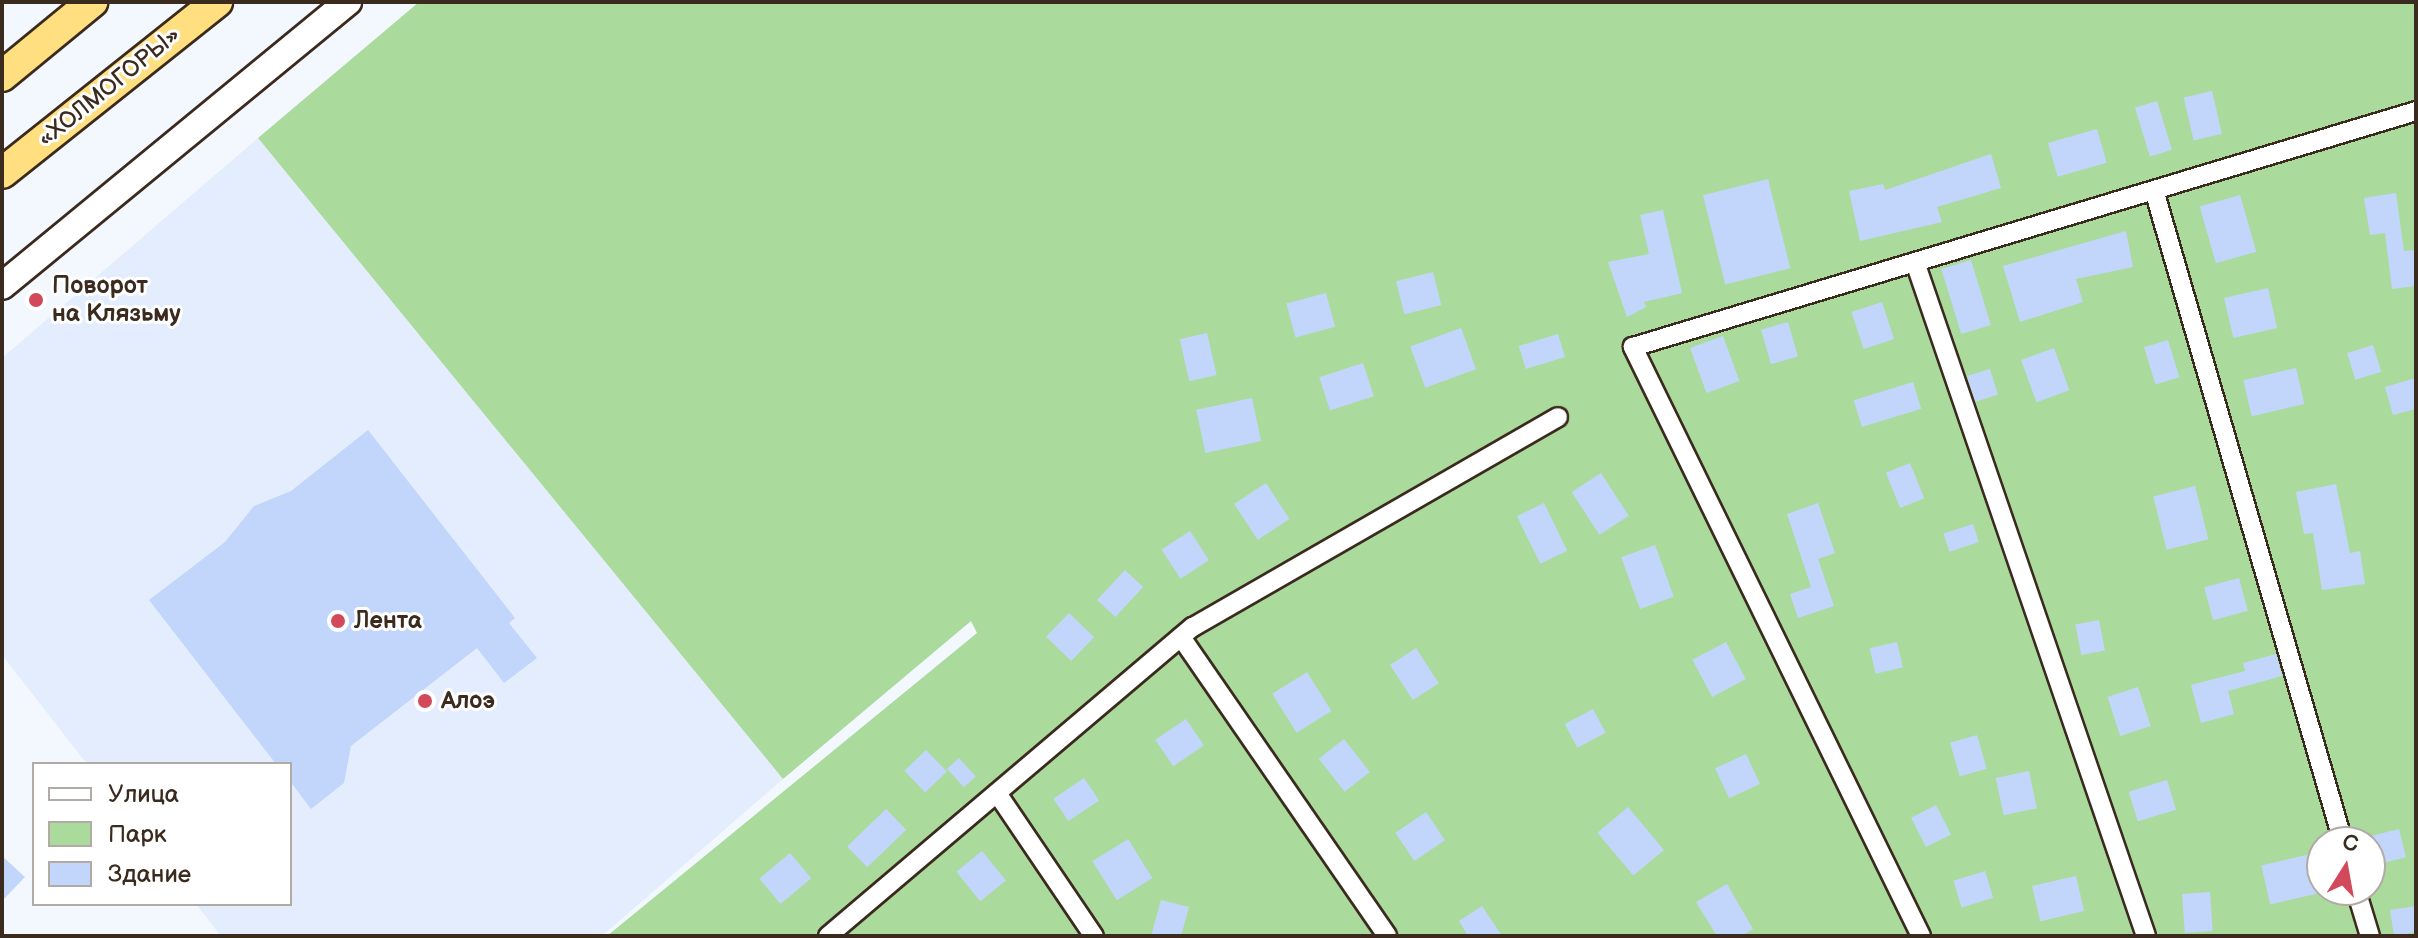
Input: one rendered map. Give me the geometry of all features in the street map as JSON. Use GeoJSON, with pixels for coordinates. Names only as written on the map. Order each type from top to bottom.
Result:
{"type":"FeatureCollection","features":[{"type":"Feature","properties":{"kind":"highway"},"geometry":{"type":"LineString","coordinates":[[2,76],[92,2]]}},
{"type":"Feature","properties":{"kind":"highway","name":"«ХОЛМОГОРЫ»"},"geometry":{"type":"LineString","coordinates":[[2,173],[217,2]]}},
{"type":"Feature","properties":{"kind":"main road"},"geometry":{"type":"LineString","coordinates":[[2,286],[348,2]]}},
{"type":"Feature","properties":{"kind":"street"},"geometry":{"type":"LineString","coordinates":[[1921,936],[1633,347],[2416,111]]}},
{"type":"Feature","properties":{"kind":"street"},"geometry":{"type":"LineString","coordinates":[[2154,190],[2338,826]]}},
{"type":"Feature","properties":{"kind":"street"},"geometry":{"type":"LineString","coordinates":[[1915,262],[2146,936]]}},
{"type":"Feature","properties":{"kind":"street"},"geometry":{"type":"LineString","coordinates":[[828,936],[1181,637],[1558,417]]}},
{"type":"Feature","properties":{"kind":"street"},"geometry":{"type":"LineString","coordinates":[[1181,637],[1387,936]]}},
{"type":"Feature","properties":{"kind":"street"},"geometry":{"type":"LineString","coordinates":[[997,793],[1094,936]]}},
{"type":"Feature","properties":{"kind":"street"},"geometry":{"type":"LineString","coordinates":[[2361,906],[2370,936]]}},
{"type":"Feature","properties":{"kind":"shaded area"},"geometry":{"type":"Polygon","coordinates":[[[258,138],[783,779],[602,936],[221,936],[198,906],[292,906],[292,762],[85,762],[2,655],[2,358],[258,138]]]}},
{"type":"Feature","properties":{"kind":"green space"},"geometry":{"type":"Polygon","coordinates":[[[419,2],[2416,2],[2416,936],[607,936],[977,633],[971,621],[783,779],[258,138],[419,2]]]}},
{"type":"Feature","properties":{"kind":"building"},"geometry":{"type":"Polygon","coordinates":[[[2212,91],[2222,134],[2194,140],[2184,98],[2212,91]]]}},
{"type":"Feature","properties":{"kind":"building"},"geometry":{"type":"Polygon","coordinates":[[[2157,101],[2172,150],[2150,156],[2135,108],[2157,101]]]}},
{"type":"Feature","properties":{"kind":"building"},"geometry":{"type":"Polygon","coordinates":[[[2097,129],[2107,163],[2058,177],[2048,143],[2097,129]]]}},
{"type":"Feature","properties":{"kind":"building"},"geometry":{"type":"Polygon","coordinates":[[[1991,154],[2001,188],[1937,207],[1942,222],[1860,241],[1849,191],[1883,184],[1885,190],[1991,154]]]}},
{"type":"Feature","properties":{"kind":"building"},"geometry":{"type":"Polygon","coordinates":[[[1768,179],[1790,268],[1725,284],[1703,195],[1768,179]]]}},
{"type":"Feature","properties":{"kind":"building"},"geometry":{"type":"Polygon","coordinates":[[[2396,193],[2404,251],[2416,250],[2416,286],[2392,289],[2385,233],[2370,235],[2364,198],[2396,193]]]}},
{"type":"Feature","properties":{"kind":"building"},"geometry":{"type":"Polygon","coordinates":[[[2240,195],[2256,252],[2216,263],[2200,207],[2240,195]]]}},
{"type":"Feature","properties":{"kind":"building"},"geometry":{"type":"Polygon","coordinates":[[[1663,210],[1682,293],[1644,302],[1646,307],[1627,317],[1608,262],[1649,254],[1640,215],[1663,210]]]}},
{"type":"Feature","properties":{"kind":"building"},"geometry":{"type":"Polygon","coordinates":[[[2126,231],[2133,267],[2076,279],[2083,302],[2020,322],[2003,266],[2126,231]]]}},
{"type":"Feature","properties":{"kind":"building"},"geometry":{"type":"Polygon","coordinates":[[[1971,260],[1991,325],[1961,334],[1941,269],[1971,260]]]}},
{"type":"Feature","properties":{"kind":"building"},"geometry":{"type":"Polygon","coordinates":[[[1433,272],[1441,305],[1404,314],[1396,281],[1433,272]]]}},
{"type":"Feature","properties":{"kind":"building"},"geometry":{"type":"Polygon","coordinates":[[[2268,288],[2277,328],[2233,338],[2224,298],[2268,288]]]}},
{"type":"Feature","properties":{"kind":"building"},"geometry":{"type":"Polygon","coordinates":[[[1326,293],[1335,327],[1295,337],[1286,304],[1326,293]]]}},
{"type":"Feature","properties":{"kind":"building"},"geometry":{"type":"Polygon","coordinates":[[[1882,302],[1894,339],[1864,349],[1852,312],[1882,302]]]}},
{"type":"Feature","properties":{"kind":"building"},"geometry":{"type":"Polygon","coordinates":[[[1788,322],[1798,357],[1771,364],[1761,330],[1788,322]]]}},
{"type":"Feature","properties":{"kind":"building"},"geometry":{"type":"Polygon","coordinates":[[[1461,328],[1476,369],[1425,388],[1410,346],[1461,328]]]}},
{"type":"Feature","properties":{"kind":"building"},"geometry":{"type":"Polygon","coordinates":[[[1207,333],[1217,375],[1189,381],[1180,339],[1207,333]]]}},
{"type":"Feature","properties":{"kind":"building"},"geometry":{"type":"Polygon","coordinates":[[[1558,334],[1565,357],[1526,369],[1519,346],[1558,334]]]}},
{"type":"Feature","properties":{"kind":"building"},"geometry":{"type":"Polygon","coordinates":[[[1723,336],[1739,381],[1707,393],[1690,348],[1723,336]]]}},
{"type":"Feature","properties":{"kind":"building"},"geometry":{"type":"Polygon","coordinates":[[[2168,340],[2179,377],[2155,385],[2144,347],[2168,340]]]}},
{"type":"Feature","properties":{"kind":"building"},"geometry":{"type":"Polygon","coordinates":[[[2373,345],[2381,372],[2355,380],[2347,353],[2373,345]]]}},
{"type":"Feature","properties":{"kind":"building"},"geometry":{"type":"Polygon","coordinates":[[[2054,348],[2069,390],[2037,402],[2021,360],[2054,348]]]}},
{"type":"Feature","properties":{"kind":"building"},"geometry":{"type":"Polygon","coordinates":[[[1363,363],[1374,396],[1330,411],[1319,377],[1363,363]]]}},
{"type":"Feature","properties":{"kind":"building"},"geometry":{"type":"Polygon","coordinates":[[[2296,368],[2304,404],[2252,416],[2243,380],[2296,368]]]}},
{"type":"Feature","properties":{"kind":"building"},"geometry":{"type":"Polygon","coordinates":[[[1990,369],[1998,395],[1975,402],[1967,376],[1990,369]]]}},
{"type":"Feature","properties":{"kind":"building"},"geometry":{"type":"Polygon","coordinates":[[[2416,378],[2416,409],[2393,415],[2385,387],[2416,378]]]}},
{"type":"Feature","properties":{"kind":"building"},"geometry":{"type":"Polygon","coordinates":[[[1913,382],[1921,409],[1862,427],[1854,400],[1913,382]]]}},
{"type":"Feature","properties":{"kind":"building"},"geometry":{"type":"Polygon","coordinates":[[[1252,398],[1261,441],[1205,453],[1196,410],[1252,398]]]}},
{"type":"Feature","properties":{"kind":"building","name":"Лента"},"geometry":{"type":"Polygon","coordinates":[[[368,430],[515,618],[509,623],[537,658],[504,683],[477,648],[351,746],[344,783],[311,809],[292,784],[292,762],[274,762],[149,600],[225,542],[254,506],[291,491],[368,430]]]}},
{"type":"Feature","properties":{"kind":"building"},"geometry":{"type":"Polygon","coordinates":[[[1910,463],[1924,498],[1900,508],[1886,473],[1910,463]]]}},
{"type":"Feature","properties":{"kind":"building"},"geometry":{"type":"Polygon","coordinates":[[[1601,473],[1629,516],[1599,535],[1572,492],[1601,473]]]}},
{"type":"Feature","properties":{"kind":"building"},"geometry":{"type":"Polygon","coordinates":[[[1266,483],[1289,519],[1258,540],[1234,504],[1266,483]]]}},
{"type":"Feature","properties":{"kind":"building"},"geometry":{"type":"Polygon","coordinates":[[[2336,484],[2350,553],[2360,551],[2365,584],[2322,590],[2313,533],[2304,534],[2296,492],[2336,484]]]}},
{"type":"Feature","properties":{"kind":"building"},"geometry":{"type":"Polygon","coordinates":[[[2195,486],[2208,539],[2167,550],[2153,496],[2195,486]]]}},
{"type":"Feature","properties":{"kind":"building"},"geometry":{"type":"Polygon","coordinates":[[[1544,503],[1567,551],[1540,564],[1517,516],[1544,503]]]}},
{"type":"Feature","properties":{"kind":"building"},"geometry":{"type":"Polygon","coordinates":[[[1818,503],[1835,553],[1818,559],[1834,606],[1798,618],[1790,594],[1811,587],[1787,514],[1818,503]]]}},
{"type":"Feature","properties":{"kind":"building"},"geometry":{"type":"Polygon","coordinates":[[[1973,524],[1979,542],[1949,552],[1944,534],[1973,524]]]}},
{"type":"Feature","properties":{"kind":"building"},"geometry":{"type":"Polygon","coordinates":[[[1190,531],[1209,560],[1181,579],[1161,550],[1190,531]]]}},
{"type":"Feature","properties":{"kind":"building"},"geometry":{"type":"Polygon","coordinates":[[[1655,545],[1674,597],[1640,609],[1621,557],[1655,545]]]}},
{"type":"Feature","properties":{"kind":"building"},"geometry":{"type":"Polygon","coordinates":[[[1125,570],[1143,587],[1115,617],[1097,600],[1125,570]]]}},
{"type":"Feature","properties":{"kind":"building"},"geometry":{"type":"Polygon","coordinates":[[[2239,578],[2248,611],[2213,620],[2204,587],[2239,578]]]}},
{"type":"Feature","properties":{"kind":"building"},"geometry":{"type":"Polygon","coordinates":[[[1069,613],[1094,637],[1071,661],[1046,637],[1069,613]]]}},
{"type":"Feature","properties":{"kind":"building"},"geometry":{"type":"Polygon","coordinates":[[[2099,620],[2105,650],[2081,655],[2075,625],[2099,620]]]}},
{"type":"Feature","properties":{"kind":"building"},"geometry":{"type":"Polygon","coordinates":[[[1726,642],[1746,679],[1712,697],[1692,660],[1726,642]]]}},
{"type":"Feature","properties":{"kind":"building"},"geometry":{"type":"Polygon","coordinates":[[[1897,642],[1903,667],[1876,674],[1870,648],[1897,642]]]}},
{"type":"Feature","properties":{"kind":"building"},"geometry":{"type":"Polygon","coordinates":[[[1416,648],[1439,683],[1413,700],[1390,665],[1416,648]]]}},
{"type":"Feature","properties":{"kind":"building"},"geometry":{"type":"Polygon","coordinates":[[[2276,654],[2282,676],[2228,691],[2234,714],[2201,723],[2191,685],[2245,671],[2243,663],[2276,654]]]}},
{"type":"Feature","properties":{"kind":"building"},"geometry":{"type":"Polygon","coordinates":[[[1307,672],[1331,711],[1297,733],[1272,694],[1307,672]]]}},
{"type":"Feature","properties":{"kind":"building"},"geometry":{"type":"Polygon","coordinates":[[[2138,687],[2151,726],[2120,736],[2108,697],[2138,687]]]}},
{"type":"Feature","properties":{"kind":"building"},"geometry":{"type":"Polygon","coordinates":[[[1593,709],[1606,733],[1577,748],[1565,724],[1593,709]]]}},
{"type":"Feature","properties":{"kind":"building"},"geometry":{"type":"Polygon","coordinates":[[[1186,719],[1204,746],[1173,766],[1155,740],[1186,719]]]}},
{"type":"Feature","properties":{"kind":"building"},"geometry":{"type":"Polygon","coordinates":[[[1977,735],[1987,769],[1960,776],[1950,743],[1977,735]]]}},
{"type":"Feature","properties":{"kind":"building"},"geometry":{"type":"Polygon","coordinates":[[[1344,739],[1370,772],[1345,792],[1319,759],[1344,739]]]}},
{"type":"Feature","properties":{"kind":"building"},"geometry":{"type":"Polygon","coordinates":[[[926,750],[947,772],[925,792],[904,771],[926,750]]]}},
{"type":"Feature","properties":{"kind":"building"},"geometry":{"type":"Polygon","coordinates":[[[1746,754],[1760,784],[1729,798],[1715,768],[1746,754]]]}},
{"type":"Feature","properties":{"kind":"building"},"geometry":{"type":"Polygon","coordinates":[[[959,758],[976,777],[964,787],[947,769],[959,758]]]}},
{"type":"Feature","properties":{"kind":"building"},"geometry":{"type":"Polygon","coordinates":[[[2029,771],[2037,808],[2004,815],[1996,778],[2029,771]]]}},
{"type":"Feature","properties":{"kind":"building"},"geometry":{"type":"Polygon","coordinates":[[[1084,778],[1099,800],[1068,821],[1053,799],[1084,778]]]}},
{"type":"Feature","properties":{"kind":"building"},"geometry":{"type":"Polygon","coordinates":[[[2167,780],[2176,810],[2138,821],[2129,792],[2167,780]]]}},
{"type":"Feature","properties":{"kind":"building"},"geometry":{"type":"Polygon","coordinates":[[[1936,805],[1951,834],[1926,847],[1911,818],[1936,805]]]}},
{"type":"Feature","properties":{"kind":"building"},"geometry":{"type":"Polygon","coordinates":[[[1628,807],[1664,850],[1633,876],[1597,833],[1628,807]]]}},
{"type":"Feature","properties":{"kind":"building"},"geometry":{"type":"Polygon","coordinates":[[[886,809],[906,830],[867,867],[847,847],[886,809]]]}},
{"type":"Feature","properties":{"kind":"building"},"geometry":{"type":"Polygon","coordinates":[[[1426,812],[1445,840],[1414,861],[1395,833],[1426,812]]]}},
{"type":"Feature","properties":{"kind":"building"},"geometry":{"type":"Polygon","coordinates":[[[2399,829],[2406,857],[2386,862],[2386,832],[2399,829]]]}},
{"type":"Feature","properties":{"kind":"building"},"geometry":{"type":"Polygon","coordinates":[[[1128,839],[1152,878],[1117,900],[1092,861],[1128,839]]]}},
{"type":"Feature","properties":{"kind":"building"},"geometry":{"type":"Polygon","coordinates":[[[982,851],[1006,881],[980,901],[956,872],[982,851]]]}},
{"type":"Feature","properties":{"kind":"building"},"geometry":{"type":"Polygon","coordinates":[[[790,853],[811,878],[781,904],[759,879],[790,853]]]}},
{"type":"Feature","properties":{"kind":"building"},"geometry":{"type":"Polygon","coordinates":[[[2306,855],[2306,896],[2270,904],[2261,865],[2306,855]]]}},
{"type":"Feature","properties":{"kind":"building"},"geometry":{"type":"Polygon","coordinates":[[[2,856],[25,877],[2,901],[2,856]]]}},
{"type":"Feature","properties":{"kind":"building"},"geometry":{"type":"Polygon","coordinates":[[[1985,871],[1993,898],[1962,907],[1953,881],[1985,871]]]}},
{"type":"Feature","properties":{"kind":"building"},"geometry":{"type":"Polygon","coordinates":[[[2076,876],[2084,911],[2040,921],[2032,886],[2076,876]]]}},
{"type":"Feature","properties":{"kind":"building"},"geometry":{"type":"Polygon","coordinates":[[[1727,884],[1753,929],[1741,936],[1717,936],[1696,902],[1727,884]]]}},
{"type":"Feature","properties":{"kind":"building"},"geometry":{"type":"Polygon","coordinates":[[[2210,892],[2213,931],[2185,933],[2182,894],[2210,892]]]}},
{"type":"Feature","properties":{"kind":"building"},"geometry":{"type":"Polygon","coordinates":[[[1161,900],[1189,907],[1181,936],[1151,936],[1161,900]]]}},
{"type":"Feature","properties":{"kind":"building"},"geometry":{"type":"Polygon","coordinates":[[[1482,906],[1502,936],[1468,936],[1459,921],[1482,906]]]}},
{"type":"Feature","properties":{"kind":"building"},"geometry":{"type":"Polygon","coordinates":[[[2416,906],[2416,932],[2394,936],[2390,910],[2416,906]]]}},
{"type":"Feature","properties":{"kind":"place","name":"Поворот на Клязьму"},"geometry":{"type":"Point","coordinates":[36,300]}},
{"type":"Feature","properties":{"kind":"place","name":"Лента"},"geometry":{"type":"Point","coordinates":[338,621]}},
{"type":"Feature","properties":{"kind":"place","name":"Алоэ"},"geometry":{"type":"Point","coordinates":[425,701]}}]}
